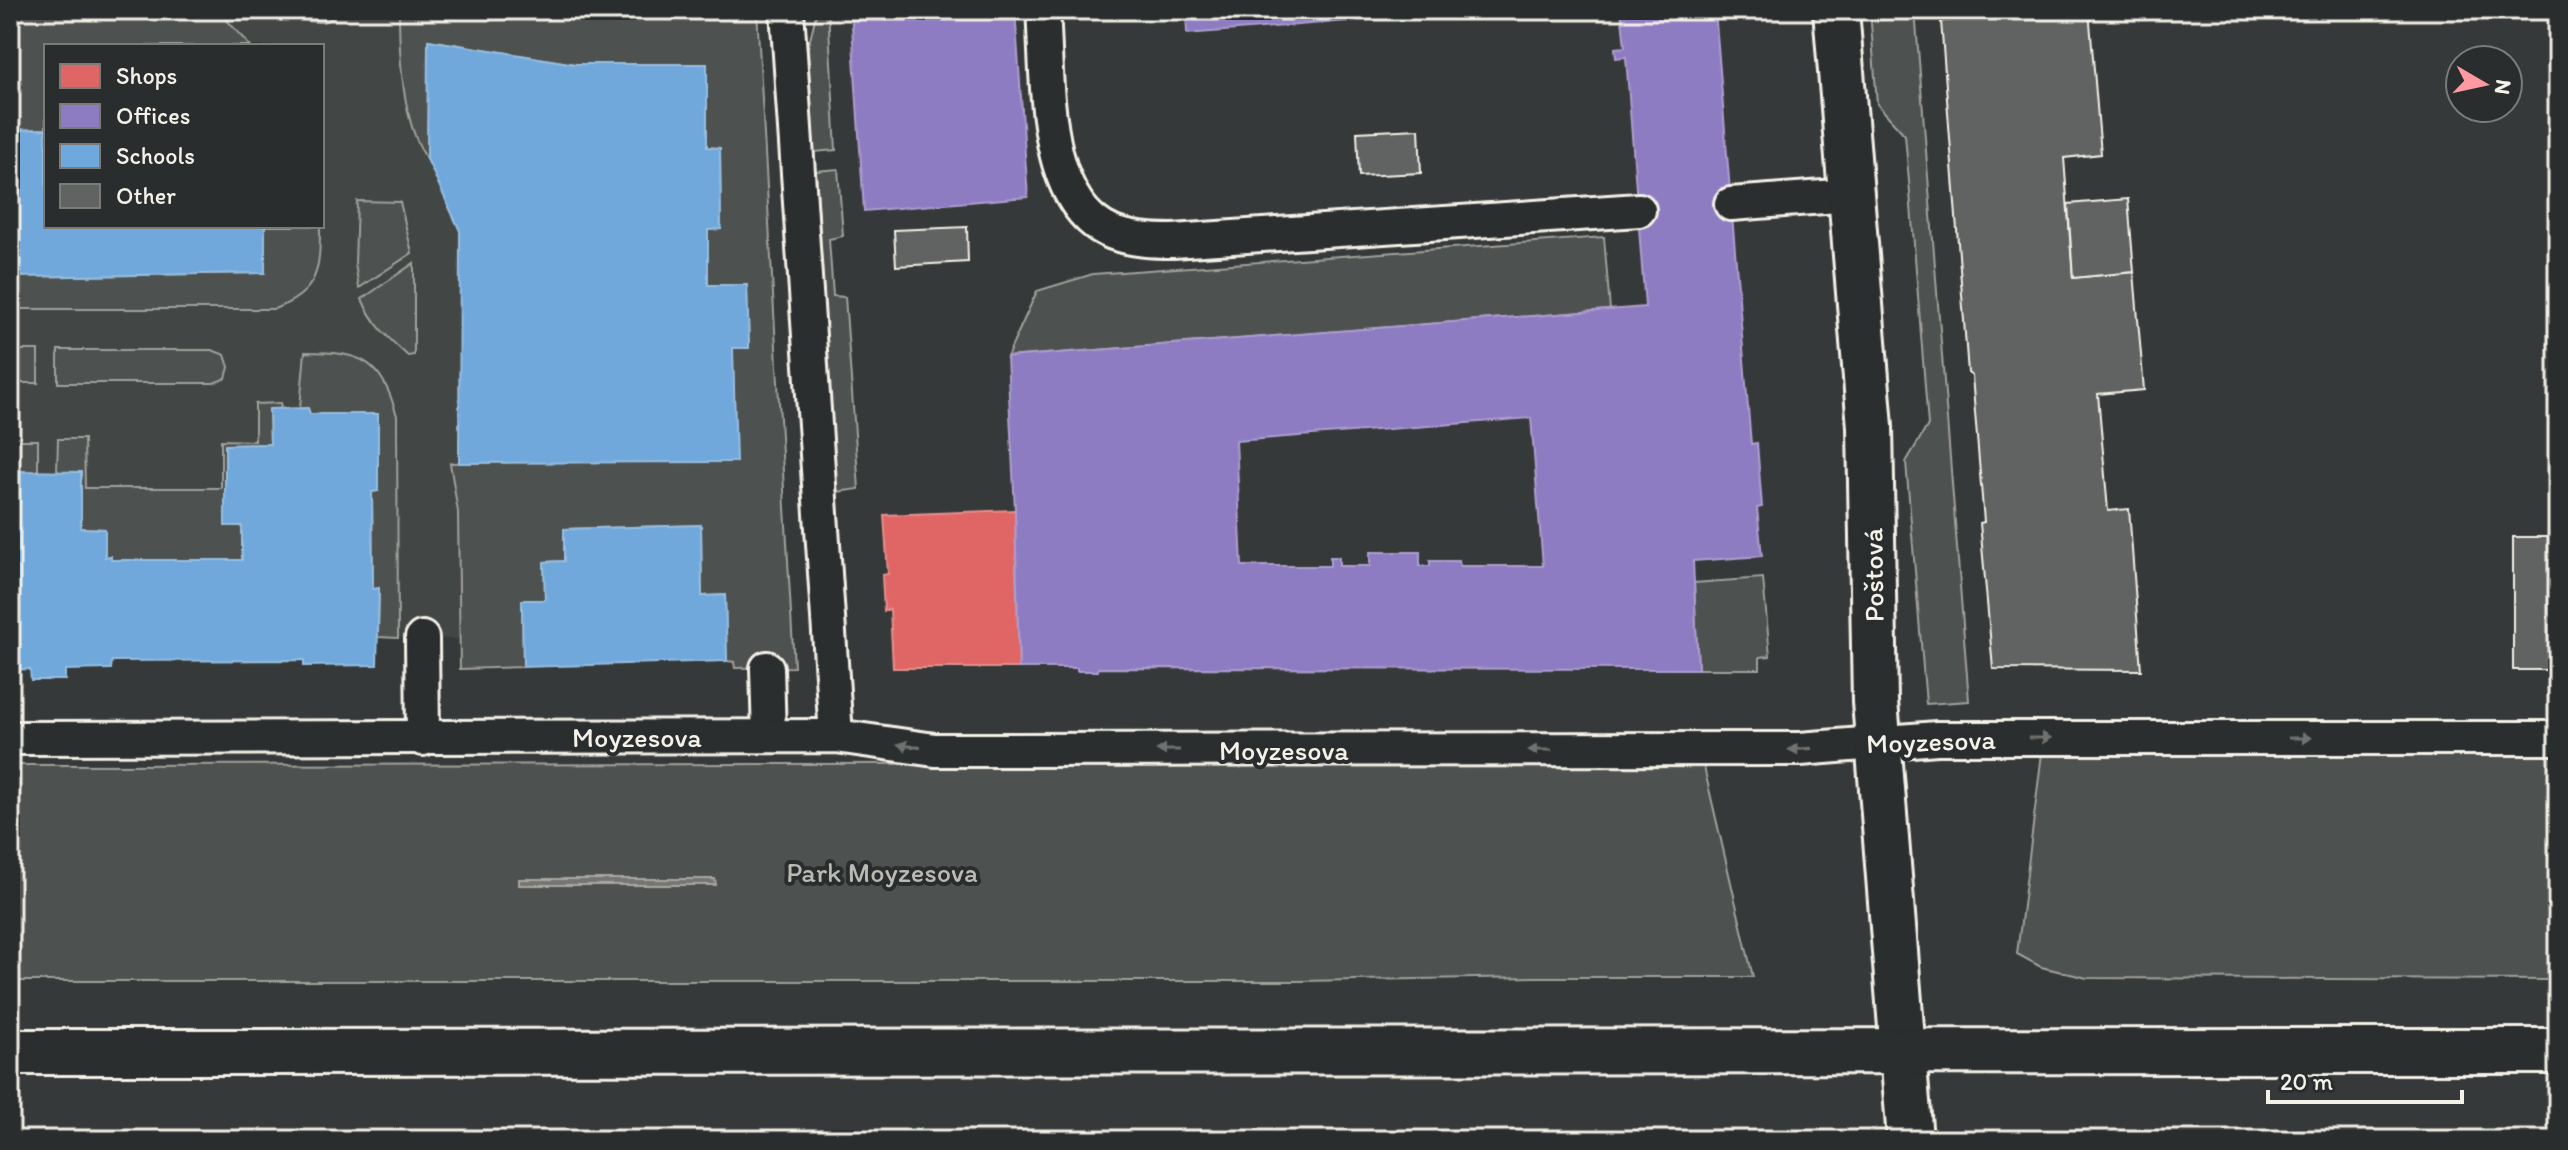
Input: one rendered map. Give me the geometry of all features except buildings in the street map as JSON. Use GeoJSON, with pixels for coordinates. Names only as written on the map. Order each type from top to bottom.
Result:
{"type":"FeatureCollection","features":[{"type":"Feature","properties":{"kind":"street","name":"Poštová"},"geometry":{"type":"LineString","coordinates":[[1836,10],[1870,427],[1875,701],[1910,1140]]}},
{"type":"Feature","properties":{"kind":"street"},"geometry":{"type":"LineString","coordinates":[[10,1052],[2558,1051]]}},
{"type":"Feature","properties":{"kind":"lane"},"geometry":{"type":"LineString","coordinates":[[787,10],[836,736]]}},
{"type":"Feature","properties":{"kind":"lane"},"geometry":{"type":"LineString","coordinates":[[1043,10],[1053,140],[1060,173],[1074,202],[1091,220],[1111,232],[1141,241],[1173,241],[1639,210]]}},
{"type":"Feature","properties":{"kind":"lane"},"geometry":{"type":"LineString","coordinates":[[1731,204],[1851,195]]}},
{"type":"Feature","properties":{"kind":"lane"},"geometry":{"type":"LineString","coordinates":[[422,638],[423,739]]}},
{"type":"Feature","properties":{"kind":"lane"},"geometry":{"type":"LineString","coordinates":[[767,668],[769,736]]}},
{"type":"Feature","properties":{"kind":"lane","name":"Moyzesova"},"geometry":{"type":"LineString","coordinates":[[10,738],[836,736],[935,750],[1787,749],[1990,738],[2558,738]]}},
{"type":"Feature","properties":{"kind":"shaded area"},"geometry":{"type":"Polygon","coordinates":[[[10,10],[757,10],[794,667],[735,668],[734,662],[727,661],[460,669],[459,639],[378,637],[377,665],[304,666],[303,660],[112,661],[111,669],[66,670],[65,680],[31,680],[30,669],[10,670],[10,10]]]}},
{"type":"Feature","properties":{"kind":"shaded area"},"geometry":{"type":"Polygon","coordinates":[[[519,879],[715,879],[716,885],[519,885],[519,879]]]}},
{"type":"Feature","properties":{"kind":"green space"},"geometry":{"type":"Polygon","coordinates":[[[10,10],[218,10],[248,44],[44,44],[44,129],[10,130],[10,10]]]}},
{"type":"Feature","properties":{"kind":"green space"},"geometry":{"type":"Polygon","coordinates":[[[280,10],[339,10],[327,21],[311,22],[280,10]]]}},
{"type":"Feature","properties":{"kind":"green space"},"geometry":{"type":"Polygon","coordinates":[[[399,10],[757,10],[794,667],[735,668],[734,662],[727,661],[725,595],[702,596],[701,525],[564,529],[564,561],[544,562],[545,600],[522,601],[523,667],[460,669],[458,512],[450,463],[508,462],[733,348],[749,348],[747,285],[708,285],[708,230],[721,229],[720,149],[707,147],[707,65],[575,64],[429,40],[427,159],[407,108],[401,67],[399,10]]]}},
{"type":"Feature","properties":{"kind":"green space"},"geometry":{"type":"Polygon","coordinates":[[[817,10],[828,10],[836,150],[814,152],[808,48],[817,10]]]}},
{"type":"Feature","properties":{"kind":"green space"},"geometry":{"type":"Polygon","coordinates":[[[1870,10],[1915,10],[1969,701],[1926,704],[1906,462],[1928,425],[1910,193],[1905,135],[1877,104],[1870,10]]]}},
{"type":"Feature","properties":{"kind":"green space"},"geometry":{"type":"Polygon","coordinates":[[[838,169],[843,236],[829,239],[833,296],[845,297],[859,489],[836,492],[816,171],[838,169]]]}},
{"type":"Feature","properties":{"kind":"green space"},"geometry":{"type":"Polygon","coordinates":[[[357,201],[400,202],[412,253],[359,288],[355,264],[357,201]]]}},
{"type":"Feature","properties":{"kind":"green space"},"geometry":{"type":"Polygon","coordinates":[[[265,228],[320,228],[314,278],[300,295],[274,309],[10,309],[10,277],[265,273],[265,228]]]}},
{"type":"Feature","properties":{"kind":"green space"},"geometry":{"type":"Polygon","coordinates":[[[1604,237],[1610,310],[1007,357],[1037,291],[1093,274],[1604,237]]]}},
{"type":"Feature","properties":{"kind":"green space"},"geometry":{"type":"Polygon","coordinates":[[[414,263],[414,355],[408,356],[376,323],[362,299],[414,263]]]}},
{"type":"Feature","properties":{"kind":"green space"},"geometry":{"type":"Polygon","coordinates":[[[10,350],[38,350],[38,383],[10,383],[10,350]]]}},
{"type":"Feature","properties":{"kind":"green space"},"geometry":{"type":"Polygon","coordinates":[[[58,350],[212,350],[225,355],[229,367],[226,378],[214,383],[58,383],[58,350]]]}},
{"type":"Feature","properties":{"kind":"green space"},"geometry":{"type":"Polygon","coordinates":[[[305,352],[355,357],[376,371],[391,397],[397,416],[398,638],[378,637],[379,589],[373,589],[372,492],[378,491],[308,409],[300,408],[305,352]]]}},
{"type":"Feature","properties":{"kind":"green space"},"geometry":{"type":"Polygon","coordinates":[[[281,403],[280,409],[269,409],[270,444],[225,445],[226,487],[242,526],[242,560],[111,560],[110,556],[105,557],[105,529],[81,528],[81,472],[57,472],[58,439],[84,439],[85,488],[221,488],[221,440],[255,441],[255,404],[281,403]]]}},
{"type":"Feature","properties":{"kind":"green space"},"geometry":{"type":"Polygon","coordinates":[[[12,440],[38,440],[38,472],[19,472],[18,497],[10,497],[12,440]]]}},
{"type":"Feature","properties":{"kind":"green space"},"geometry":{"type":"Polygon","coordinates":[[[1763,578],[1770,656],[1760,657],[1760,669],[1698,669],[1694,583],[1763,578]]]}},
{"type":"Feature","properties":{"kind":"green space"},"geometry":{"type":"Polygon","coordinates":[[[2558,751],[2558,980],[2087,978],[2041,967],[2017,954],[2042,753],[2558,751]]]}},
{"type":"Feature","properties":{"kind":"green space","name":"Park Moyzesova"},"geometry":{"type":"Polygon","coordinates":[[[1703,763],[1753,977],[1300,981],[10,981],[10,765],[1703,763]]]}}]}
